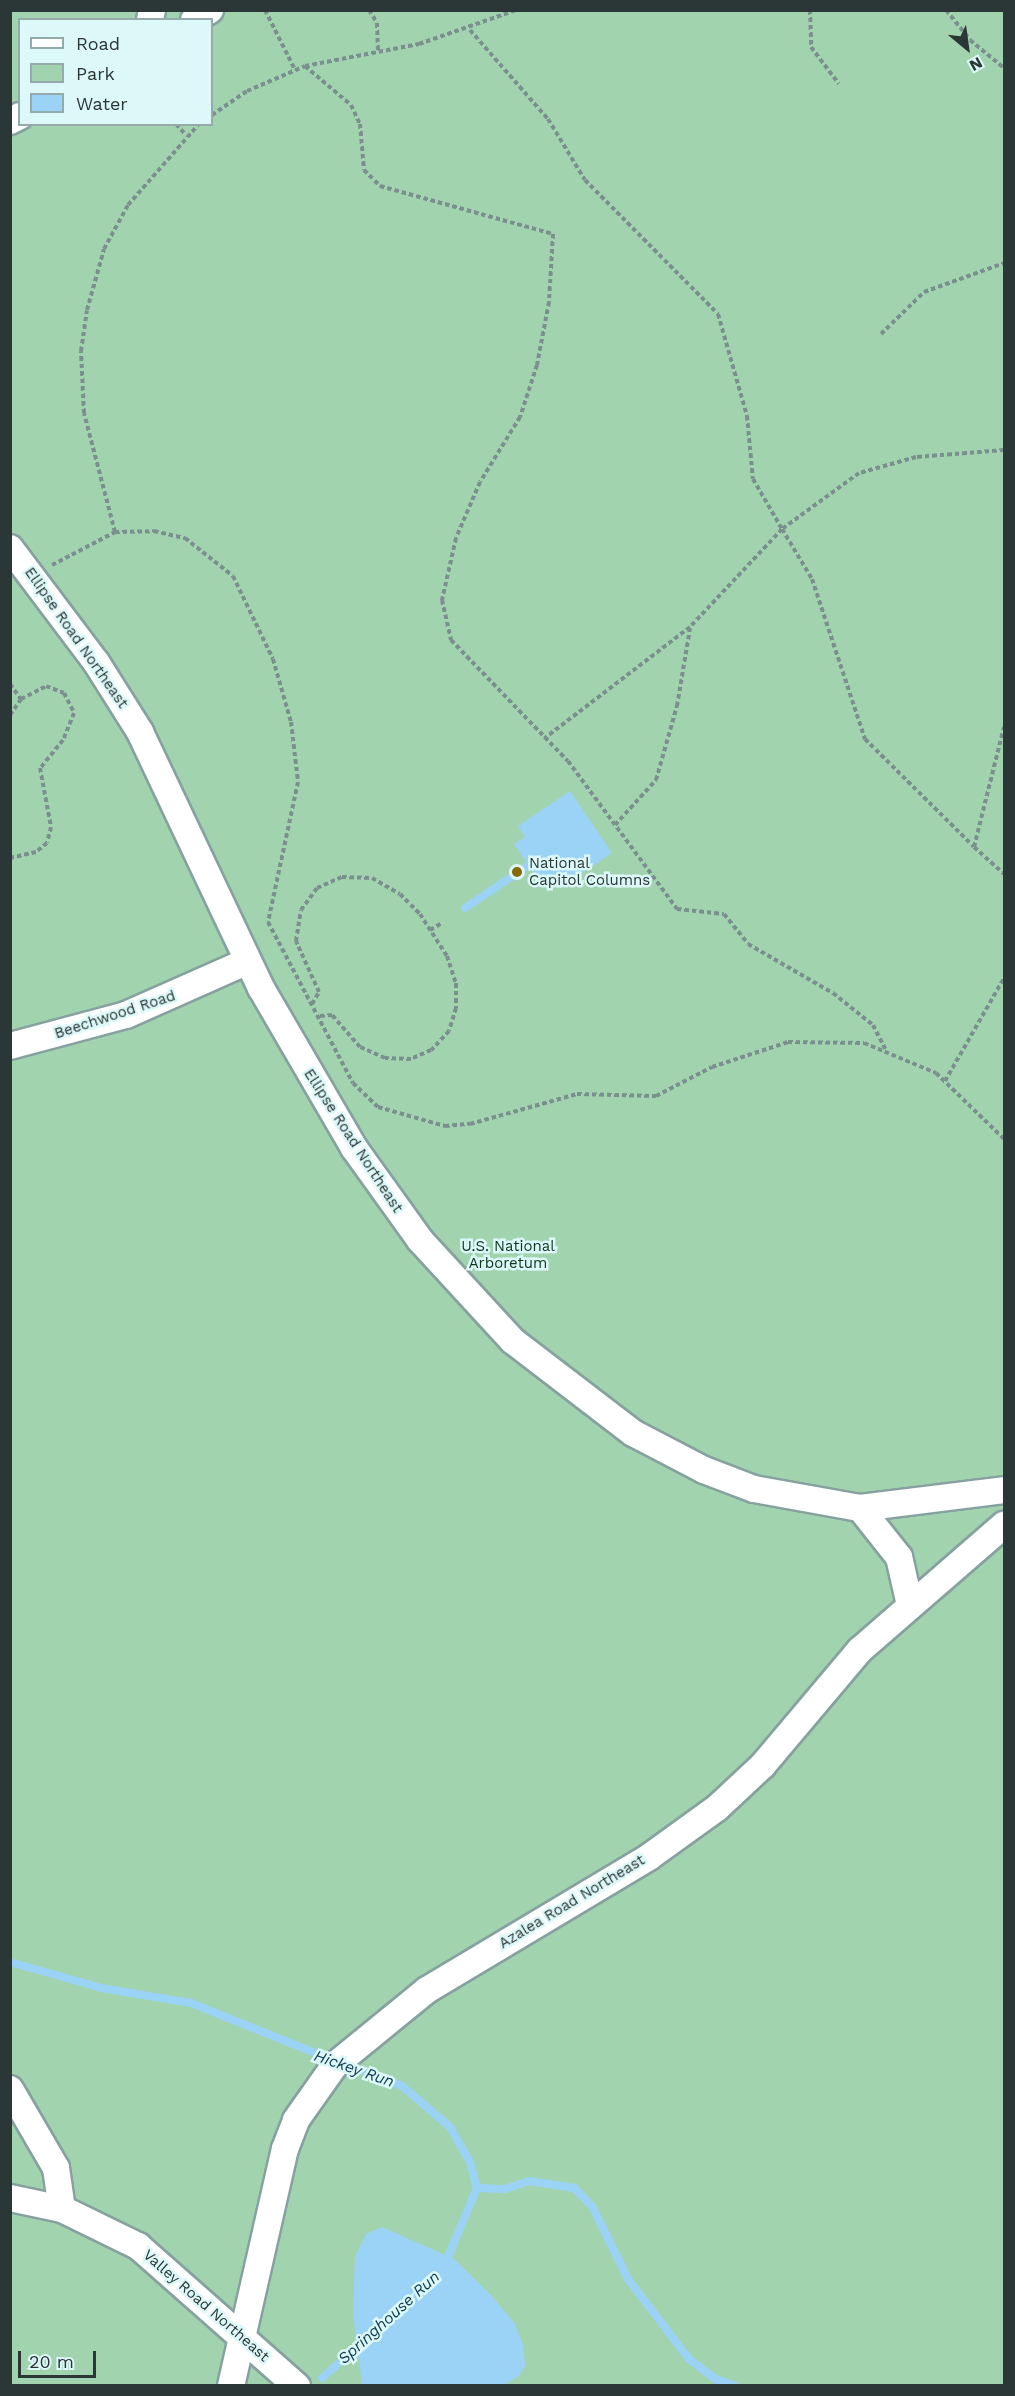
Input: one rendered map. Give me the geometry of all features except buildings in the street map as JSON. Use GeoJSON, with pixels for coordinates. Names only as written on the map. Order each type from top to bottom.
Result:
{"type":"FeatureCollection","features":[{"type":"Feature","properties":{"kind":"street","name":"Ellipse Road Northeast"},"geometry":{"type":"LineString","coordinates":[[10,548],[96,662],[140,732],[279,1023],[374,1178],[444,1268],[534,1361],[633,1432],[704,1470],[775,1495],[860,1508],[1005,1490]]}},
{"type":"Feature","properties":{"kind":"street","name":"Beechwood Road"},"geometry":{"type":"LineString","coordinates":[[10,1046],[126,1015],[248,961]]}},
{"type":"Feature","properties":{"kind":"street"},"geometry":{"type":"LineString","coordinates":[[860,1508],[899,1557],[910,1605]]}},
{"type":"Feature","properties":{"kind":"street","name":"Azalea Road Northeast"},"geometry":{"type":"LineString","coordinates":[[231,2385],[285,2149],[307,2102],[372,2030],[448,1976],[649,1857],[717,1808],[763,1765],[849,1661],[910,1605],[1005,1525]]}},
{"type":"Feature","properties":{"kind":"street"},"geometry":{"type":"LineString","coordinates":[[10,2090],[56,2168],[62,2209]]}},
{"type":"Feature","properties":{"kind":"street","name":"Valley Road Northeast"},"geometry":{"type":"LineString","coordinates":[[10,2198],[62,2209],[148,2253],[292,2382]]}},
{"type":"Feature","properties":{"kind":"path"},"geometry":{"type":"LineString","coordinates":[[265,10],[295,70]]}},
{"type":"Feature","properties":{"kind":"path"},"geometry":{"type":"LineString","coordinates":[[369,10],[377,23],[378,51]]}},
{"type":"Feature","properties":{"kind":"path"},"geometry":{"type":"LineString","coordinates":[[213,114],[305,66],[470,30],[516,10]]}},
{"type":"Feature","properties":{"kind":"path"},"geometry":{"type":"LineString","coordinates":[[810,10],[811,47],[839,84]]}},
{"type":"Feature","properties":{"kind":"path"},"geometry":{"type":"LineString","coordinates":[[946,10],[970,40],[1005,68]]}},
{"type":"Feature","properties":{"kind":"path"},"geometry":{"type":"LineString","coordinates":[[470,30],[548,119],[585,180],[718,314],[747,416],[753,479],[812,579],[865,739],[974,847],[1005,874]]}},
{"type":"Feature","properties":{"kind":"path"},"geometry":{"type":"LineString","coordinates":[[305,66],[351,105],[360,124],[364,170],[380,186],[553,234],[549,302],[537,365],[520,417],[480,482],[456,538],[442,600],[451,640],[545,738],[615,825],[677,909],[724,914],[748,944],[833,993],[873,1025],[887,1053]]}},
{"type":"Feature","properties":{"kind":"path"},"geometry":{"type":"LineString","coordinates":[[178,126],[186,135]]}},
{"type":"Feature","properties":{"kind":"path"},"geometry":{"type":"LineString","coordinates":[[115,532],[84,413],[81,351],[87,309],[104,249],[128,205],[186,135],[197,126]]}},
{"type":"Feature","properties":{"kind":"path"},"geometry":{"type":"LineString","coordinates":[[880,334],[924,292],[1005,263]]}},
{"type":"Feature","properties":{"kind":"path"},"geometry":{"type":"LineString","coordinates":[[545,738],[690,627],[782,530],[859,473],[916,457],[1005,450]]}},
{"type":"Feature","properties":{"kind":"path"},"geometry":{"type":"LineString","coordinates":[[44,570],[115,532],[154,531],[185,538],[233,576],[256,616],[291,723],[298,782],[268,922],[364,1096],[402,1118],[445,1126],[577,1094],[656,1096],[712,1067],[788,1042],[864,1043],[945,1081],[1005,1139]]}},
{"type":"Feature","properties":{"kind":"path"},"geometry":{"type":"LineString","coordinates":[[615,825],[656,780],[678,706],[690,627]]}},
{"type":"Feature","properties":{"kind":"path"},"geometry":{"type":"LineString","coordinates":[[12,685],[21,699]]}},
{"type":"Feature","properties":{"kind":"path"},"geometry":{"type":"LineString","coordinates":[[10,715],[21,699],[32,690],[57,687],[72,701],[74,713],[63,740],[40,768],[51,827],[47,843],[36,852],[10,858]]}},
{"type":"Feature","properties":{"kind":"path"},"geometry":{"type":"LineString","coordinates":[[974,847],[1005,727]]}},
{"type":"Feature","properties":{"kind":"path"},"geometry":{"type":"LineString","coordinates":[[312,1005],[319,993],[296,941],[301,910],[317,888],[342,877],[372,878],[400,894],[430,930],[456,983],[449,1031],[431,1050],[411,1059],[386,1058],[360,1047],[332,1016],[319,1016]]}},
{"type":"Feature","properties":{"kind":"path"},"geometry":{"type":"LineString","coordinates":[[430,930],[442,923]]}},
{"type":"Feature","properties":{"kind":"path"},"geometry":{"type":"LineString","coordinates":[[945,1081],[1005,978]]}},
{"type":"Feature","properties":{"kind":"green space","name":"U.S. National Arboretum"},"geometry":{"type":"Polygon","coordinates":[[[11,11],[1004,11],[1004,2385],[11,2386],[11,11]]]}},
{"type":"Feature","properties":{"kind":"water"},"geometry":{"type":"Polygon","coordinates":[[[570,791],[612,853],[560,888],[553,879],[542,885],[514,844],[525,837],[518,826],[570,791]]]}},
{"type":"Feature","properties":{"kind":"water"},"geometry":{"type":"Polygon","coordinates":[[[382,2227],[454,2259],[491,2295],[515,2324],[523,2345],[525,2366],[518,2377],[503,2385],[362,2385],[353,2314],[355,2257],[366,2234],[382,2227]]]}},
{"type":"Feature","properties":{"kind":"waterway"},"geometry":{"type":"LineString","coordinates":[[465,908],[529,865]]}},
{"type":"Feature","properties":{"kind":"waterway","name":"Hickey Run"},"geometry":{"type":"LineString","coordinates":[[10,1962],[101,1988],[191,2003],[333,2060]]}},
{"type":"Feature","properties":{"kind":"waterway","name":"Hickey Run"},"geometry":{"type":"LineString","coordinates":[[344,2064],[402,2086],[450,2127],[470,2162],[477,2188],[505,2189],[529,2181],[574,2188],[592,2206],[628,2279],[689,2359],[716,2379],[735,2386]]}},
{"type":"Feature","properties":{"kind":"waterway","name":"Springhouse Run"},"geometry":{"type":"LineString","coordinates":[[445,2264],[477,2188]]}},
{"type":"Feature","properties":{"kind":"waterway","name":"Springhouse Run"},"geometry":{"type":"LineString","coordinates":[[322,2378],[361,2344]]}},
{"type":"Feature","properties":{"kind":"place","name":"National Capitol Columns"},"geometry":{"type":"Point","coordinates":[517,872]}}]}
